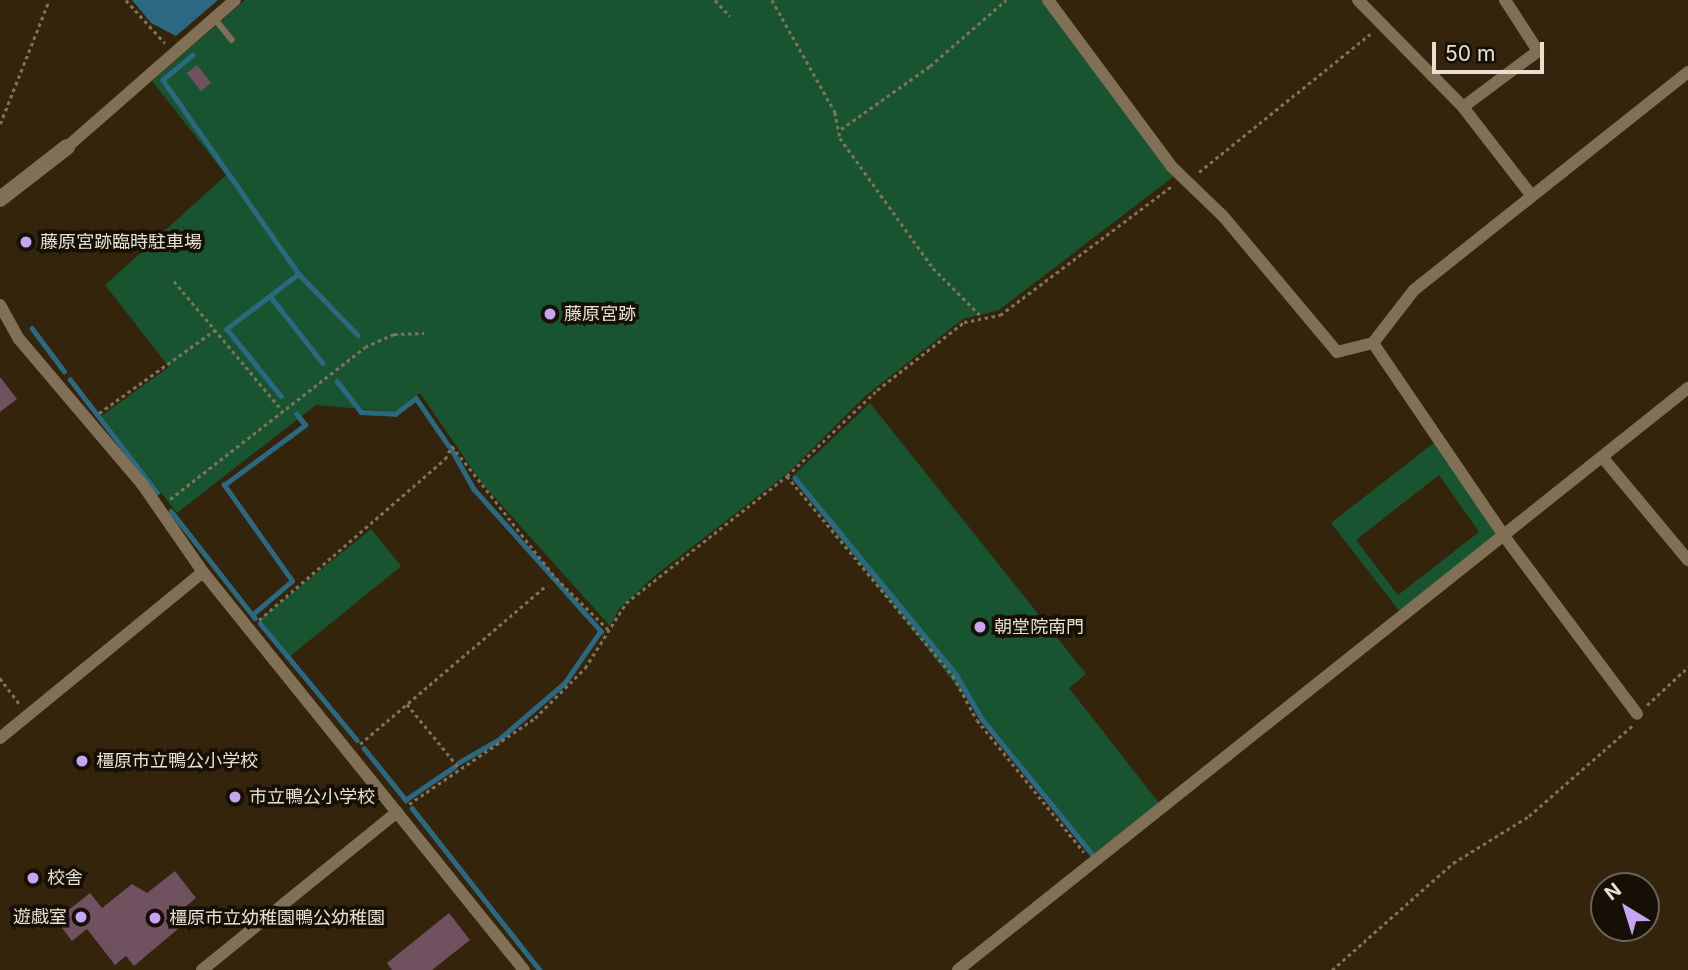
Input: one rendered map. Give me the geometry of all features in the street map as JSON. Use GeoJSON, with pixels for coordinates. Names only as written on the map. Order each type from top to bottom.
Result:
{"type":"FeatureCollection","features":[{"type":"Feature","properties":{"kind":"street"},"geometry":{"type":"LineString","coordinates":[[0,199],[67,147],[235,0]]}},
{"type":"Feature","properties":{"kind":"street"},"geometry":{"type":"LineString","coordinates":[[1048,0],[1186,179],[1337,352],[1373,343],[1413,290],[1498,229],[1531,195],[1688,72]]}},
{"type":"Feature","properties":{"kind":"street"},"geometry":{"type":"LineString","coordinates":[[1358,0],[1380,27],[1404,43],[1463,107],[1531,195]]}},
{"type":"Feature","properties":{"kind":"street"},"geometry":{"type":"LineString","coordinates":[[1463,107],[1538,51],[1505,0]]}},
{"type":"Feature","properties":{"kind":"street"},"geometry":{"type":"LineString","coordinates":[[0,305],[19,339],[159,507],[203,572],[524,970]]}},
{"type":"Feature","properties":{"kind":"street"},"geometry":{"type":"LineString","coordinates":[[1373,343],[1504,536],[1637,714]]}},
{"type":"Feature","properties":{"kind":"street"},"geometry":{"type":"LineString","coordinates":[[958,970],[1091,861],[1688,388]]}},
{"type":"Feature","properties":{"kind":"street"},"geometry":{"type":"LineString","coordinates":[[1603,458],[1688,559]]}},
{"type":"Feature","properties":{"kind":"street"},"geometry":{"type":"LineString","coordinates":[[0,738],[203,572]]}},
{"type":"Feature","properties":{"kind":"street"},"geometry":{"type":"LineString","coordinates":[[202,970],[397,812]]}},
{"type":"Feature","properties":{"kind":"lane"},"geometry":{"type":"LineString","coordinates":[[214,18],[232,40]]}},
{"type":"Feature","properties":{"kind":"path"},"geometry":{"type":"LineString","coordinates":[[0,124],[50,0]]}},
{"type":"Feature","properties":{"kind":"path"},"geometry":{"type":"LineString","coordinates":[[125,0],[176,51]]}},
{"type":"Feature","properties":{"kind":"path"},"geometry":{"type":"LineString","coordinates":[[715,0],[730,16]]}},
{"type":"Feature","properties":{"kind":"path"},"geometry":{"type":"LineString","coordinates":[[772,0],[841,129],[840,138],[933,268],[979,315]]}},
{"type":"Feature","properties":{"kind":"path"},"geometry":{"type":"LineString","coordinates":[[841,129],[903,88],[1006,0]]}},
{"type":"Feature","properties":{"kind":"path"},"geometry":{"type":"LineString","coordinates":[[397,812],[460,769],[501,746],[566,690],[626,603],[659,574],[788,476],[877,390],[979,315],[1000,315],[1186,179],[1380,27]]}},
{"type":"Feature","properties":{"kind":"path"},"geometry":{"type":"LineString","coordinates":[[174,281],[283,411]]}},
{"type":"Feature","properties":{"kind":"path"},"geometry":{"type":"LineString","coordinates":[[99,412],[215,330]]}},
{"type":"Feature","properties":{"kind":"path"},"geometry":{"type":"LineString","coordinates":[[159,507],[365,347],[394,334],[424,333]]}},
{"type":"Feature","properties":{"kind":"path"},"geometry":{"type":"LineString","coordinates":[[248,629],[445,459],[452,446],[556,578],[609,630]]}},
{"type":"Feature","properties":{"kind":"path"},"geometry":{"type":"LineString","coordinates":[[788,476],[953,676],[977,720],[1091,861]]}},
{"type":"Feature","properties":{"kind":"path"},"geometry":{"type":"LineString","coordinates":[[349,752],[547,585]]}},
{"type":"Feature","properties":{"kind":"path"},"geometry":{"type":"LineString","coordinates":[[1332,970],[1452,863],[1530,816],[1632,727],[1637,714],[1688,667]]}},
{"type":"Feature","properties":{"kind":"path"},"geometry":{"type":"LineString","coordinates":[[0,678],[29,716]]}},
{"type":"Feature","properties":{"kind":"path"},"geometry":{"type":"LineString","coordinates":[[407,704],[460,769]]}},
{"type":"Feature","properties":{"kind":"green space","name":"藤原宮跡"},"geometry":{"type":"Polygon","coordinates":[[[245,0],[1043,0],[1173,177],[999,310],[963,319],[864,397],[788,473],[657,574],[619,609],[610,626],[481,482],[420,393],[397,412],[316,405],[177,513],[101,416],[169,367],[105,285],[226,175],[152,81],[245,0]]]}},
{"type":"Feature","properties":{"kind":"green space","name":"朝堂院南門"},"geometry":{"type":"Polygon","coordinates":[[[870,403],[1086,674],[1069,688],[1159,803],[1091,856],[792,477],[870,403]]]}},
{"type":"Feature","properties":{"kind":"green space"},"geometry":{"type":"Polygon","coordinates":[[[1435,442],[1497,536],[1400,612],[1331,523],[1435,442]],[[1439,475],[1356,540],[1398,595],[1479,532],[1439,475]]]}},
{"type":"Feature","properties":{"kind":"green space"},"geometry":{"type":"Polygon","coordinates":[[[371,529],[401,566],[290,656],[260,619],[371,529]]]}},
{"type":"Feature","properties":{"kind":"water"},"geometry":{"type":"Polygon","coordinates":[[[132,0],[218,0],[176,36],[151,23],[132,0]]]}},
{"type":"Feature","properties":{"kind":"building"},"geometry":{"type":"Polygon","coordinates":[[[197,65],[211,83],[201,91],[187,73],[197,65]]]}},
{"type":"Feature","properties":{"kind":"building"},"geometry":{"type":"Polygon","coordinates":[[[0,377],[17,399],[0,412],[0,377]]]}},
{"type":"Feature","properties":{"kind":"building","name":"橿原市立幼稚園鴨公幼稚園"},"geometry":{"type":"Polygon","coordinates":[[[175,871],[196,898],[184,908],[191,918],[134,966],[126,956],[115,965],[87,929],[72,941],[56,920],[90,893],[102,908],[132,884],[147,893],[175,871]]]}},
{"type":"Feature","properties":{"kind":"building"},"geometry":{"type":"Polygon","coordinates":[[[449,913],[470,940],[432,970],[392,970],[387,963],[449,913]]]}},
{"type":"Feature","properties":{"kind":"waterway"},"geometry":{"type":"LineString","coordinates":[[193,55],[163,80],[299,274],[227,329],[281,396]]}},
{"type":"Feature","properties":{"kind":"waterway"},"geometry":{"type":"LineString","coordinates":[[299,274],[358,335]]}},
{"type":"Feature","properties":{"kind":"waterway"},"geometry":{"type":"LineString","coordinates":[[270,296],[323,363]]}},
{"type":"Feature","properties":{"kind":"waterway"},"geometry":{"type":"LineString","coordinates":[[32,328],[64,371]]}},
{"type":"Feature","properties":{"kind":"waterway"},"geometry":{"type":"LineString","coordinates":[[70,379],[157,492]]}},
{"type":"Feature","properties":{"kind":"waterway"},"geometry":{"type":"LineString","coordinates":[[337,381],[361,412],[395,414],[416,398],[449,446]]}},
{"type":"Feature","properties":{"kind":"waterway"},"geometry":{"type":"LineString","coordinates":[[252,615],[292,581],[224,485],[305,425],[296,414]]}},
{"type":"Feature","properties":{"kind":"waterway"},"geometry":{"type":"LineString","coordinates":[[452,450],[474,489],[601,631],[565,683],[499,740],[459,763]]}},
{"type":"Feature","properties":{"kind":"waterway"},"geometry":{"type":"LineString","coordinates":[[795,478],[956,674],[982,719],[1092,854]]}},
{"type":"Feature","properties":{"kind":"waterway"},"geometry":{"type":"LineString","coordinates":[[171,511],[255,618]]}},
{"type":"Feature","properties":{"kind":"waterway"},"geometry":{"type":"LineString","coordinates":[[260,623],[357,740]]}},
{"type":"Feature","properties":{"kind":"waterway"},"geometry":{"type":"LineString","coordinates":[[364,748],[406,800]]}},
{"type":"Feature","properties":{"kind":"waterway"},"geometry":{"type":"LineString","coordinates":[[405,800],[454,767]]}},
{"type":"Feature","properties":{"kind":"waterway"},"geometry":{"type":"LineString","coordinates":[[412,808],[540,970]]}},
{"type":"Feature","properties":{"kind":"place","name":"藤原宮跡臨時駐車場"},"geometry":{"type":"Point","coordinates":[26,242]}},
{"type":"Feature","properties":{"kind":"place","name":"藤原宮跡"},"geometry":{"type":"Point","coordinates":[550,314]}},
{"type":"Feature","properties":{"kind":"place","name":"朝堂院南門"},"geometry":{"type":"Point","coordinates":[980,627]}},
{"type":"Feature","properties":{"kind":"place","name":"橿原市立鴨公小学校"},"geometry":{"type":"Point","coordinates":[82,761]}},
{"type":"Feature","properties":{"kind":"place","name":"市立鴨公小学校"},"geometry":{"type":"Point","coordinates":[235,797]}},
{"type":"Feature","properties":{"kind":"place","name":"校舎"},"geometry":{"type":"Point","coordinates":[33,878]}},
{"type":"Feature","properties":{"kind":"place","name":"遊戯室"},"geometry":{"type":"Point","coordinates":[81,917]}},
{"type":"Feature","properties":{"kind":"place","name":"橿原市立幼稚園鴨公幼稚園"},"geometry":{"type":"Point","coordinates":[155,918]}}]}
